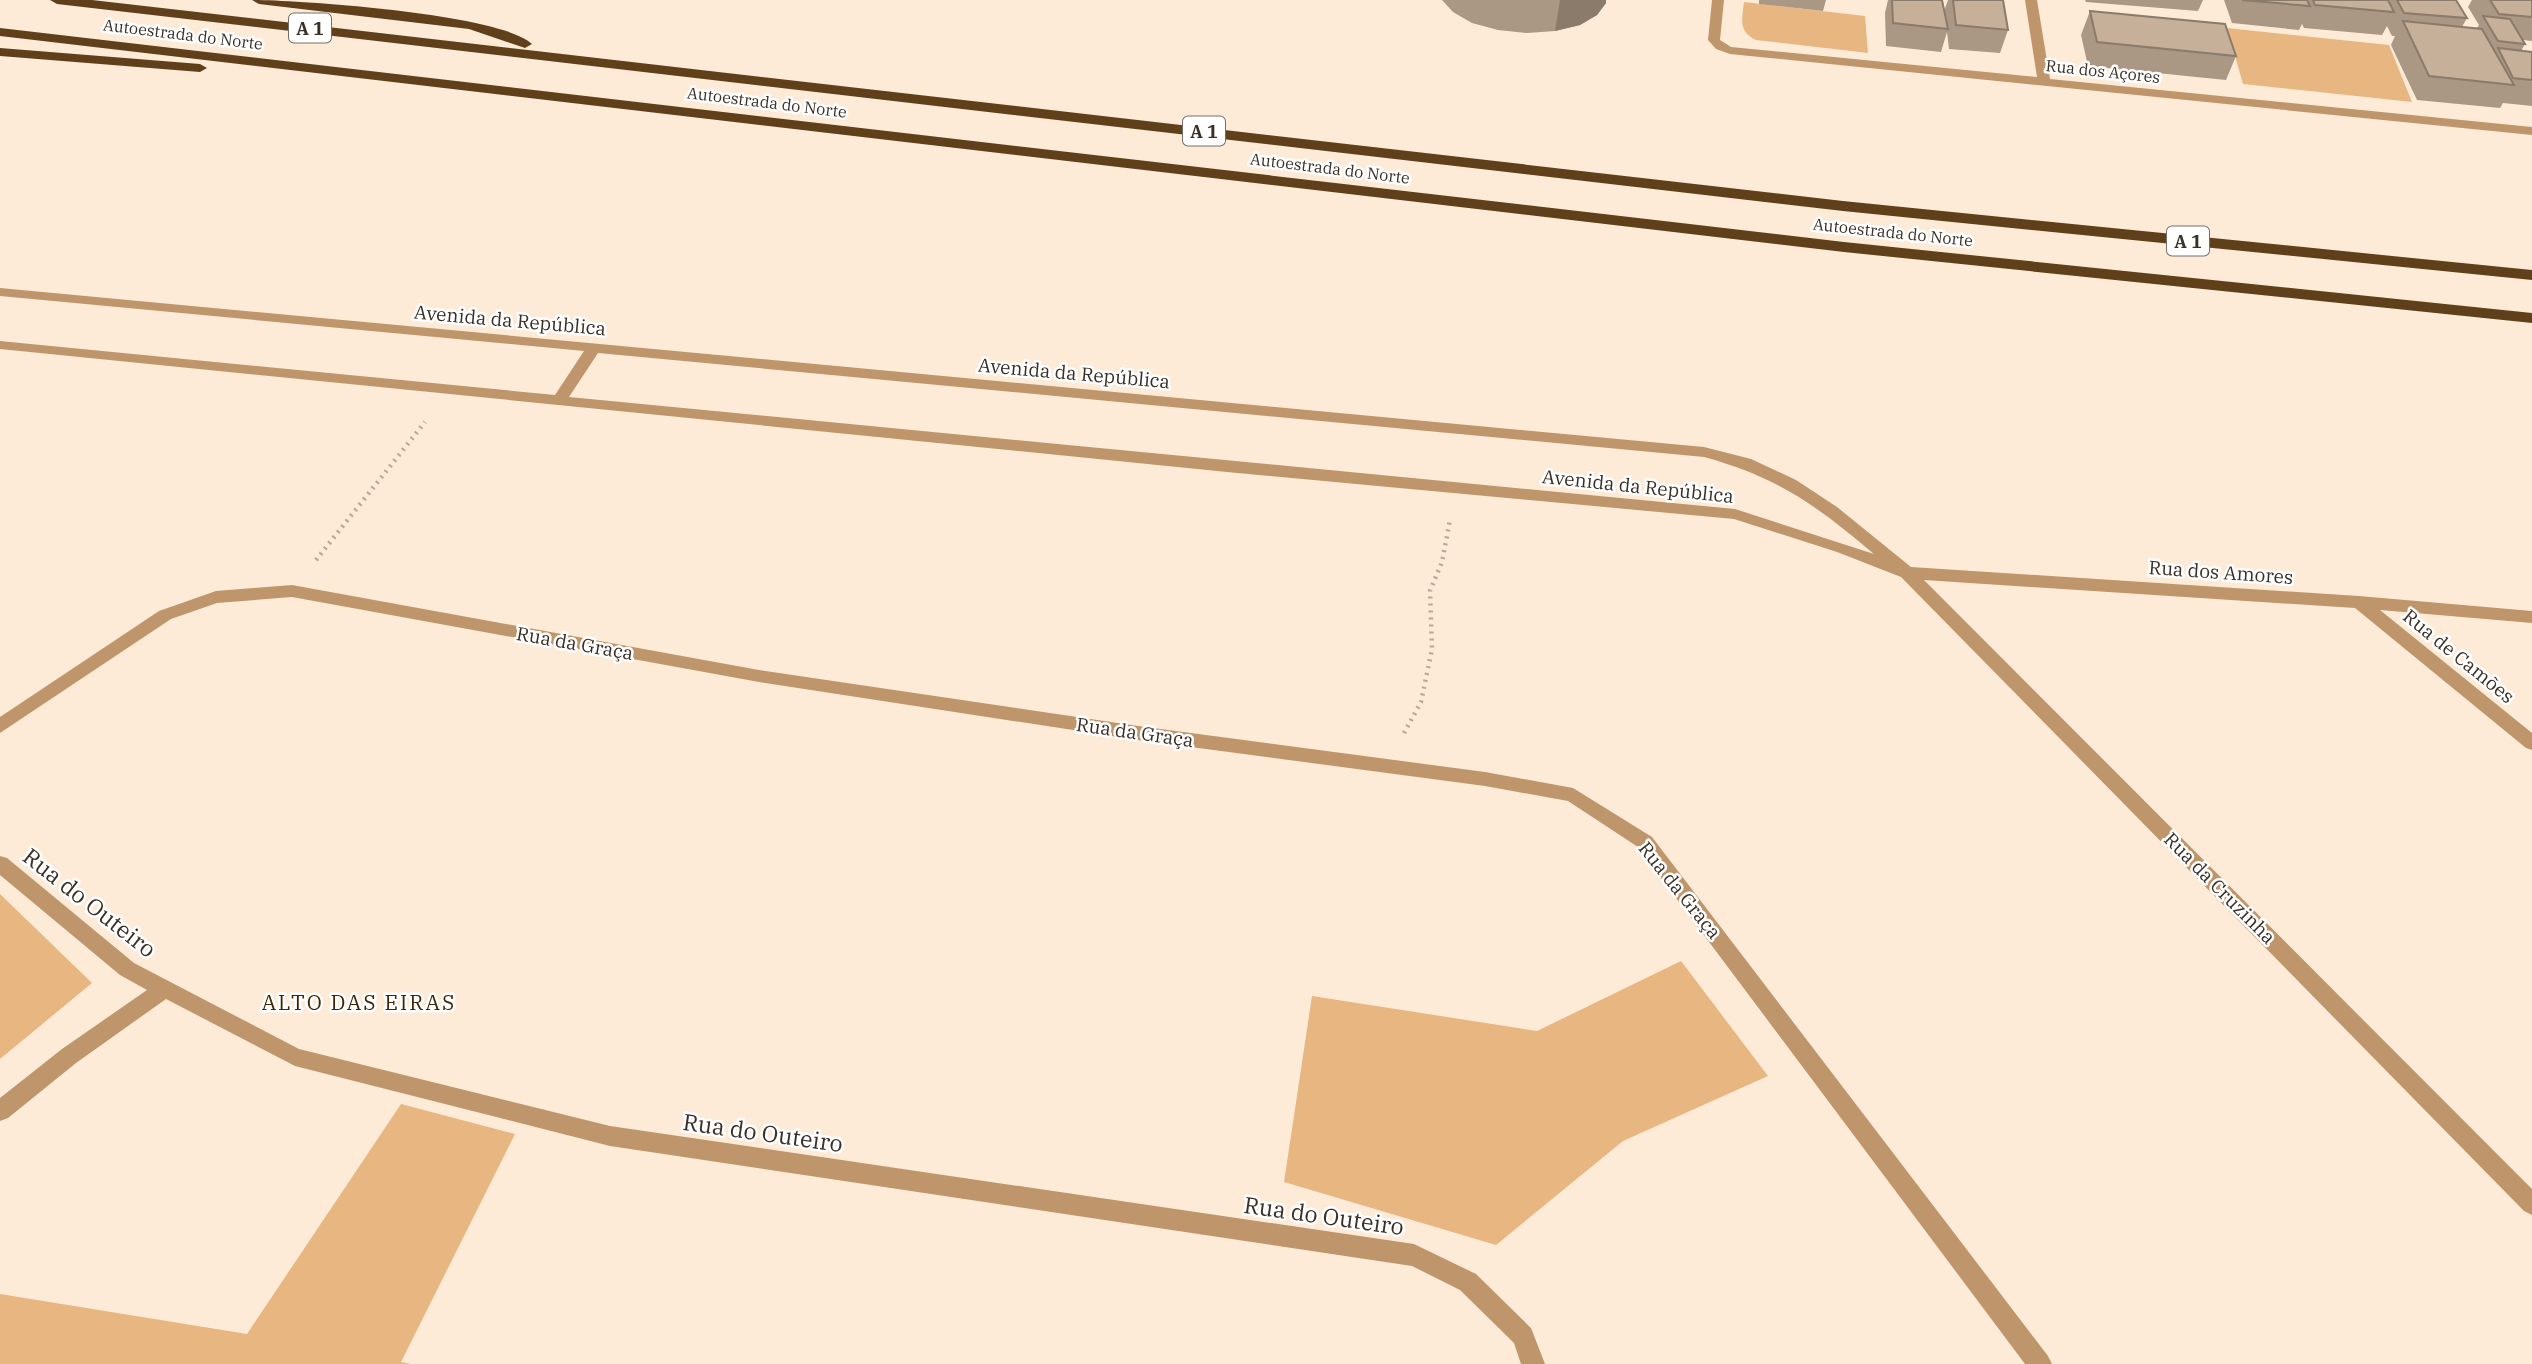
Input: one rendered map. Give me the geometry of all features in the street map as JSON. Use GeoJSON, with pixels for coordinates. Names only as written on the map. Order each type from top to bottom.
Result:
{"type":"FeatureCollection","features":[{"type":"Feature","properties":{"kind":"highway","name":"Autoestrada do Norte"},"geometry":{"type":"LineString","coordinates":[[57,0],[1843,206],[2532,275]]}},
{"type":"Feature","properties":{"kind":"highway"},"geometry":{"type":"LineString","coordinates":[[259,0],[471,25],[564,57]]}},
{"type":"Feature","properties":{"kind":"highway","name":"Autoestrada do Norte"},"geometry":{"type":"LineString","coordinates":[[0,32],[1858,248],[2532,318]]}},
{"type":"Feature","properties":{"kind":"highway"},"geometry":{"type":"LineString","coordinates":[[0,52],[163,66],[346,72]]}},
{"type":"Feature","properties":{"kind":"street","name":"Rua dos Açores"},"geometry":{"type":"LineString","coordinates":[[1718,0],[1714,40],[1720,47],[1730,50],[2532,131]]}},
{"type":"Feature","properties":{"kind":"street"},"geometry":{"type":"LineString","coordinates":[[2031,0],[2044,81]]}},
{"type":"Feature","properties":{"kind":"street","name":"Avenida da República"},"geometry":{"type":"LineString","coordinates":[[0,292],[1704,452],[1745,463],[1788,483],[1847,523],[1907,573]]}},
{"type":"Feature","properties":{"kind":"street","name":"Avenida da República"},"geometry":{"type":"LineString","coordinates":[[0,345],[1735,514],[1843,548],[1907,573]]}},
{"type":"Feature","properties":{"kind":"street"},"geometry":{"type":"LineString","coordinates":[[559,400],[594,348]]}},
{"type":"Feature","properties":{"kind":"street","name":"Rua dos Amores"},"geometry":{"type":"LineString","coordinates":[[1907,573],[2360,602],[2532,617]]}},
{"type":"Feature","properties":{"kind":"street","name":"Rua da Cruzinha"},"geometry":{"type":"LineString","coordinates":[[1907,573],[2532,1204]]}},
{"type":"Feature","properties":{"kind":"street","name":"Rua da Graça"},"geometry":{"type":"LineString","coordinates":[[0,726],[165,615],[216,597],[292,591],[772,678],[1125,731],[1485,779],[1573,795],[1645,842],[2040,1364]]}},
{"type":"Feature","properties":{"kind":"street","name":"Rua de Camões"},"geometry":{"type":"LineString","coordinates":[[2360,602],[2532,743]]}},
{"type":"Feature","properties":{"kind":"street","name":"Rua do Outeiro"},"geometry":{"type":"LineString","coordinates":[[0,864],[127,969],[295,1057],[610,1136],[1414,1255],[1468,1282],[1523,1336],[1533,1364]]}},
{"type":"Feature","properties":{"kind":"street"},"geometry":{"type":"LineString","coordinates":[[0,1111],[69,1055],[164,989]]}},
{"type":"Feature","properties":{"kind":"path"},"geometry":{"type":"LineString","coordinates":[[292,591],[451,390]]}},
{"type":"Feature","properties":{"kind":"path"},"geometry":{"type":"LineString","coordinates":[[1384,765],[1421,702],[1433,649],[1430,591],[1442,562],[1455,488]]}},
{"type":"Feature","properties":{"kind":"shaded area"},"geometry":{"type":"Polygon","coordinates":[[[1744,2],[1865,16],[1868,53],[1756,40],[1744,29],[1744,2]]]}},
{"type":"Feature","properties":{"kind":"shaded area"},"geometry":{"type":"Polygon","coordinates":[[[2227,28],[2389,45],[2412,102],[2243,84],[2227,28]]]}},
{"type":"Feature","properties":{"kind":"shaded area"},"geometry":{"type":"Polygon","coordinates":[[[0,894],[92,983],[0,1059],[0,894]]]}},
{"type":"Feature","properties":{"kind":"shaded area"},"geometry":{"type":"Polygon","coordinates":[[[1681,961],[1768,1076],[1623,1141],[1496,1245],[1284,1182],[1312,996],[1537,1031],[1681,961]]]}},
{"type":"Feature","properties":{"kind":"shaded area"},"geometry":{"type":"Polygon","coordinates":[[[401,1104],[515,1134],[401,1362],[411,1364],[0,1364],[0,1294],[247,1334],[401,1104]]]}},
{"type":"Feature","properties":{"kind":"building"},"geometry":{"type":"Polygon","coordinates":[[[1892,0],[1942,0],[1948,29],[1893,23],[1892,0]]]}},
{"type":"Feature","properties":{"kind":"building"},"geometry":{"type":"Polygon","coordinates":[[[1953,0],[2003,0],[2008,30],[1956,25],[1953,0]]]}},
{"type":"Feature","properties":{"kind":"building"},"geometry":{"type":"Polygon","coordinates":[[[2242,0],[2307,0],[2310,6],[2242,0]]]}},
{"type":"Feature","properties":{"kind":"building"},"geometry":{"type":"Polygon","coordinates":[[[2313,0],[2388,0],[2394,12],[2315,5],[2313,0]]]}},
{"type":"Feature","properties":{"kind":"building"},"geometry":{"type":"Polygon","coordinates":[[[2397,0],[2456,0],[2467,18],[2404,13],[2397,0]]]}},
{"type":"Feature","properties":{"kind":"building"},"geometry":{"type":"Polygon","coordinates":[[[2490,0],[2532,0],[2532,17],[2499,14],[2490,0]]]}},
{"type":"Feature","properties":{"kind":"building"},"geometry":{"type":"Polygon","coordinates":[[[2090,11],[2225,24],[2236,56],[2097,42],[2090,11]]]}},
{"type":"Feature","properties":{"kind":"building"},"geometry":{"type":"Polygon","coordinates":[[[2483,16],[2510,19],[2525,44],[2498,41],[2483,16]]]}},
{"type":"Feature","properties":{"kind":"building"},"geometry":{"type":"Polygon","coordinates":[[[2403,21],[2482,29],[2514,85],[2429,76],[2403,21]]]}},
{"type":"Feature","properties":{"kind":"building"},"geometry":{"type":"Polygon","coordinates":[[[2498,48],[2532,52],[2532,80],[2513,78],[2498,48]]]}},
{"type":"Feature","properties":{"kind":"district","name":"ALTO DAS EIRAS"},"geometry":{"type":"Point","coordinates":[359,1002]}}]}
